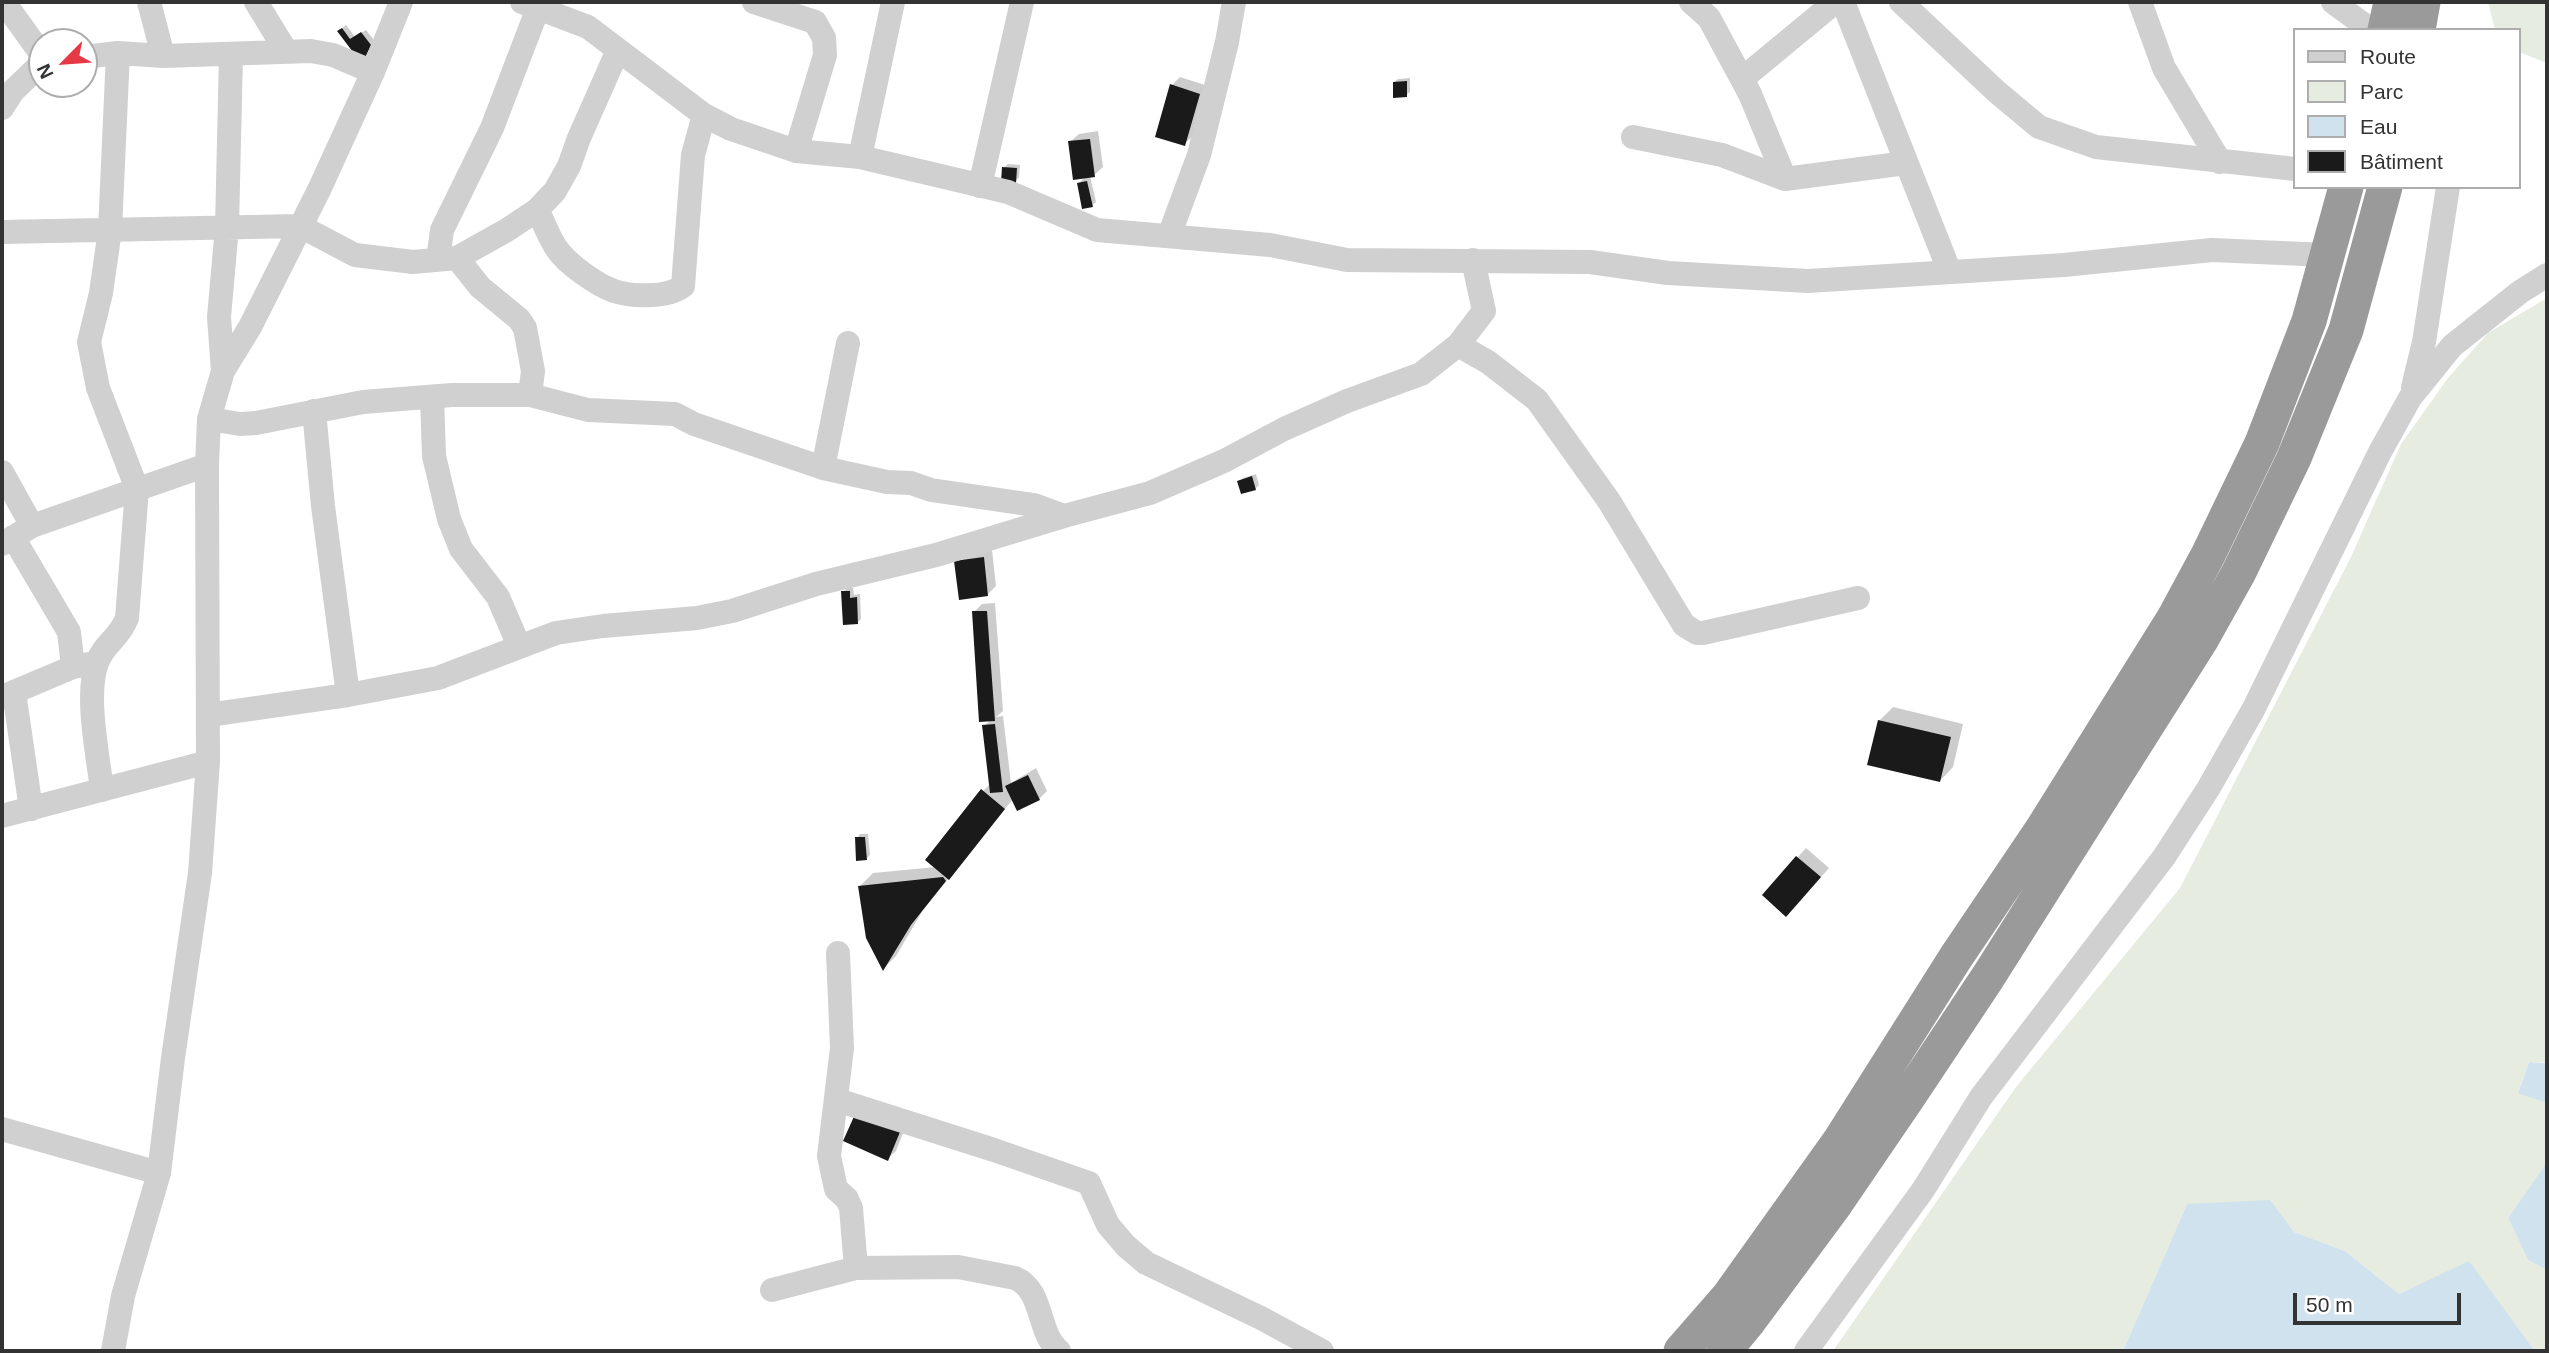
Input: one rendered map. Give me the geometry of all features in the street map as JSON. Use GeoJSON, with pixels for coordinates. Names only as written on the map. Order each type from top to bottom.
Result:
{"type":"FeatureCollection","features":[{"type":"Feature","properties":{"kind":"highway"},"geometry":{"type":"LineString","coordinates":[[2385,28],[2391,2]]}},
{"type":"Feature","properties":{"kind":"highway"},"geometry":{"type":"LineString","coordinates":[[2418,28],[2423,2]]}},
{"type":"Feature","properties":{"kind":"highway"},"geometry":{"type":"LineString","coordinates":[[1681,1351],[1729,1296],[1839,1142],[1956,957],[2043,828],[2174,618],[2262,443],[2309,321],[2345,189]]}},
{"type":"Feature","properties":{"kind":"highway"},"geometry":{"type":"LineString","coordinates":[[1724,1351],[1836,1203],[1916,1086],[2201,640],[2239,572],[2294,458],[2346,330],[2384,189]]}},
{"type":"Feature","properties":{"kind":"street"},"geometry":{"type":"LineString","coordinates":[[4,2],[28,35]]}},
{"type":"Feature","properties":{"kind":"street"},"geometry":{"type":"LineString","coordinates":[[149,2],[163,56]]}},
{"type":"Feature","properties":{"kind":"street"},"geometry":{"type":"LineString","coordinates":[[256,2],[286,51]]}},
{"type":"Feature","properties":{"kind":"street"},"geometry":{"type":"LineString","coordinates":[[113,1351],[123,1296],[159,1173],[200,873],[208,762],[206,465],[209,419],[223,371],[250,327],[300,226],[373,72],[401,2]]}},
{"type":"Feature","properties":{"kind":"street"},"geometry":{"type":"LineString","coordinates":[[754,2],[815,22],[824,38],[825,55],[796,150]]}},
{"type":"Feature","properties":{"kind":"street"},"geometry":{"type":"LineString","coordinates":[[860,157],[893,2]]}},
{"type":"Feature","properties":{"kind":"street"},"geometry":{"type":"LineString","coordinates":[[980,186],[1022,2]]}},
{"type":"Feature","properties":{"kind":"street"},"geometry":{"type":"LineString","coordinates":[[1169,236],[1199,155],[1234,2]]}},
{"type":"Feature","properties":{"kind":"street"},"geometry":{"type":"LineString","coordinates":[[1691,2],[1709,18],[1742,79],[1784,179]]}},
{"type":"Feature","properties":{"kind":"street"},"geometry":{"type":"LineString","coordinates":[[1742,79],[1835,2]]}},
{"type":"Feature","properties":{"kind":"street"},"geometry":{"type":"LineString","coordinates":[[1843,2],[1949,270]]}},
{"type":"Feature","properties":{"kind":"street"},"geometry":{"type":"LineString","coordinates":[[1901,2],[1997,92],[2039,127],[2096,147],[2294,169]]}},
{"type":"Feature","properties":{"kind":"street"},"geometry":{"type":"LineString","coordinates":[[2140,2],[2164,68],[2220,162]]}},
{"type":"Feature","properties":{"kind":"street"},"geometry":{"type":"LineString","coordinates":[[2333,2],[2368,28]]}},
{"type":"Feature","properties":{"kind":"street"},"geometry":{"type":"LineString","coordinates":[[530,395],[533,371],[525,328],[519,319],[448,259],[442,230],[492,128],[530,5],[588,27],[704,115],[731,129],[796,150],[860,157],[1008,192],[1097,230],[1270,245],[1347,260],[1590,262],[1668,273],[1808,281],[1949,270],[2064,265],[2146,254],[2212,250],[2327,255]]}},
{"type":"Feature","properties":{"kind":"street"},"geometry":{"type":"LineString","coordinates":[[2,232],[300,226],[355,255],[414,262],[448,259],[507,230],[537,210],[555,191],[569,166],[618,50]]}},
{"type":"Feature","properties":{"kind":"street"},"geometry":{"type":"LineString","coordinates":[[98,55],[118,53],[163,56],[231,55],[311,51],[333,55],[373,72]]}},
{"type":"Feature","properties":{"kind":"street"},"geometry":{"type":"LineString","coordinates":[[31,809],[8,694],[85,665],[122,632],[127,618],[137,489],[97,388],[89,342],[101,293],[110,230],[118,53]]}},
{"type":"Feature","properties":{"kind":"street"},"geometry":{"type":"LineString","coordinates":[[223,371],[219,317],[227,227],[231,55]]}},
{"type":"Feature","properties":{"kind":"street"},"geometry":{"type":"LineString","coordinates":[[2,108],[13,91],[28,77]]}},
{"type":"Feature","properties":{"kind":"street"},"geometry":{"type":"LineString","coordinates":[[537,210],[557,250],[583,274],[615,292],[673,294],[683,286],[693,155],[704,115]]}},
{"type":"Feature","properties":{"kind":"street"},"geometry":{"type":"LineString","coordinates":[[1633,137],[1722,155],[1784,179],[1906,163]]}},
{"type":"Feature","properties":{"kind":"street"},"geometry":{"type":"LineString","coordinates":[[2410,398],[2424,342],[2448,189]]}},
{"type":"Feature","properties":{"kind":"street"},"geometry":{"type":"LineString","coordinates":[[208,715],[348,695],[438,678],[556,633],[696,618],[732,611],[816,584],[936,555],[1150,493],[1224,461],[1322,411],[1421,374],[1458,345],[1484,311],[1473,260]]}},
{"type":"Feature","properties":{"kind":"street"},"geometry":{"type":"LineString","coordinates":[[1806,1351],[1923,1190],[1981,1097],[2164,857],[2208,789],[2253,710],[2380,452],[2410,398],[2452,346],[2520,292],[2547,275]]}},
{"type":"Feature","properties":{"kind":"street"},"geometry":{"type":"LineString","coordinates":[[823,468],[848,343]]}},
{"type":"Feature","properties":{"kind":"street"},"geometry":{"type":"LineString","coordinates":[[1458,345],[1488,362],[1537,400],[1609,501],[1681,620],[1697,634],[1858,598]]}},
{"type":"Feature","properties":{"kind":"street"},"geometry":{"type":"LineString","coordinates":[[209,419],[240,424],[256,423],[363,402],[432,397],[530,395],[588,410],[675,414],[694,424],[823,468],[887,482],[911,483],[931,490],[1034,505],[1064,516]]}},
{"type":"Feature","properties":{"kind":"street"},"geometry":{"type":"LineString","coordinates":[[432,397],[434,456],[449,519],[461,549],[498,597],[519,646]]}},
{"type":"Feature","properties":{"kind":"street"},"geometry":{"type":"LineString","coordinates":[[314,411],[323,506],[348,695]]}},
{"type":"Feature","properties":{"kind":"street"},"geometry":{"type":"LineString","coordinates":[[16,536],[206,465]]}},
{"type":"Feature","properties":{"kind":"street"},"geometry":{"type":"LineString","coordinates":[[2,472],[16,536],[85,665],[91,688],[102,790]]}},
{"type":"Feature","properties":{"kind":"street"},"geometry":{"type":"LineString","coordinates":[[2,816],[208,762]]}},
{"type":"Feature","properties":{"kind":"street"},"geometry":{"type":"LineString","coordinates":[[838,953],[842,1048],[829,1156],[836,1189],[847,1199],[851,1208],[856,1268]]}},
{"type":"Feature","properties":{"kind":"street"},"geometry":{"type":"LineString","coordinates":[[837,1100],[1089,1183],[1108,1225],[1126,1246],[1146,1262],[1322,1351]]}},
{"type":"Feature","properties":{"kind":"street"},"geometry":{"type":"LineString","coordinates":[[2,1129],[159,1173]]}},
{"type":"Feature","properties":{"kind":"street"},"geometry":{"type":"LineString","coordinates":[[772,1290],[856,1268],[958,1267],[1015,1278],[1023,1282],[1029,1290],[1048,1335],[1059,1351]]}},
{"type":"Feature","properties":{"kind":"green space"},"geometry":{"type":"Polygon","coordinates":[[[2488,2],[2547,2],[2547,63],[2521,53],[2521,28],[2494,28],[2488,2]]]}},
{"type":"Feature","properties":{"kind":"green space"},"geometry":{"type":"Polygon","coordinates":[[[2547,298],[2547,1062],[2529,1062],[2518,1092],[2547,1103],[2547,1162],[2508,1218],[2528,1260],[2547,1270],[2547,1351],[2535,1351],[2469,1262],[2399,1294],[2345,1251],[2294,1232],[2187,1204],[2123,1351],[1833,1351],[2016,1087],[2180,888],[2351,557],[2401,444],[2448,378],[2488,333],[2547,298]]]}},
{"type":"Feature","properties":{"kind":"water"},"geometry":{"type":"Polygon","coordinates":[[[2529,1062],[2547,1063],[2547,1103],[2518,1093],[2529,1062]]]}},
{"type":"Feature","properties":{"kind":"water"},"geometry":{"type":"Polygon","coordinates":[[[2547,1162],[2547,1270],[2528,1260],[2508,1218],[2547,1162]]]}},
{"type":"Feature","properties":{"kind":"water"},"geometry":{"type":"Polygon","coordinates":[[[2270,1200],[2294,1232],[2345,1251],[2399,1294],[2469,1261],[2535,1351],[2123,1351],[2187,1204],[2270,1200]]]}},
{"type":"Feature","properties":{"kind":"building"},"geometry":{"type":"Polygon","coordinates":[[[342,28],[350,39],[361,32],[371,45],[362,64],[337,31],[342,28]]]}},
{"type":"Feature","properties":{"kind":"building"},"geometry":{"type":"Polygon","coordinates":[[[1407,81],[1407,97],[1393,98],[1393,82],[1407,81]]]}},
{"type":"Feature","properties":{"kind":"building"},"geometry":{"type":"Polygon","coordinates":[[[1170,84],[1200,94],[1185,146],[1155,137],[1170,84]]]}},
{"type":"Feature","properties":{"kind":"building"},"geometry":{"type":"Polygon","coordinates":[[[1090,139],[1095,177],[1073,180],[1068,141],[1090,139]]]}},
{"type":"Feature","properties":{"kind":"building"},"geometry":{"type":"Polygon","coordinates":[[[1002,167],[1017,168],[1016,183],[1001,182],[1002,167]]]}},
{"type":"Feature","properties":{"kind":"building"},"geometry":{"type":"Polygon","coordinates":[[[1087,181],[1093,207],[1082,209],[1077,183],[1087,181]]]}},
{"type":"Feature","properties":{"kind":"building"},"geometry":{"type":"Polygon","coordinates":[[[1252,476],[1256,490],[1241,494],[1237,481],[1252,476]]]}},
{"type":"Feature","properties":{"kind":"building"},"geometry":{"type":"Polygon","coordinates":[[[984,557],[988,596],[959,600],[954,561],[984,557]]]}},
{"type":"Feature","properties":{"kind":"building"},"geometry":{"type":"Polygon","coordinates":[[[841,591],[850,591],[850,598],[857,597],[858,624],[843,625],[841,591]]]}},
{"type":"Feature","properties":{"kind":"building"},"geometry":{"type":"Polygon","coordinates":[[[972,611],[987,611],[995,721],[979,722],[972,611]]]}},
{"type":"Feature","properties":{"kind":"building"},"geometry":{"type":"Polygon","coordinates":[[[1878,720],[1951,737],[1940,782],[1867,765],[1878,720]]]}},
{"type":"Feature","properties":{"kind":"building"},"geometry":{"type":"Polygon","coordinates":[[[995,724],[1003,792],[990,793],[982,725],[995,724]]]}},
{"type":"Feature","properties":{"kind":"building"},"geometry":{"type":"Polygon","coordinates":[[[1028,775],[1040,800],[1017,811],[1005,786],[1028,775]]]}},
{"type":"Feature","properties":{"kind":"building"},"geometry":{"type":"Polygon","coordinates":[[[981,789],[1005,809],[949,880],[925,860],[981,789]]]}},
{"type":"Feature","properties":{"kind":"building"},"geometry":{"type":"Polygon","coordinates":[[[855,837],[865,837],[867,860],[856,861],[855,837]]]}},
{"type":"Feature","properties":{"kind":"building"},"geometry":{"type":"Polygon","coordinates":[[[1796,856],[1821,877],[1786,917],[1762,895],[1796,856]]]}},
{"type":"Feature","properties":{"kind":"building"},"geometry":{"type":"Polygon","coordinates":[[[943,877],[946,881],[911,925],[883,971],[866,938],[858,886],[943,877]]]}},
{"type":"Feature","properties":{"kind":"building"},"geometry":{"type":"Polygon","coordinates":[[[856,1112],[900,1132],[888,1161],[843,1141],[856,1112]]]}}]}
